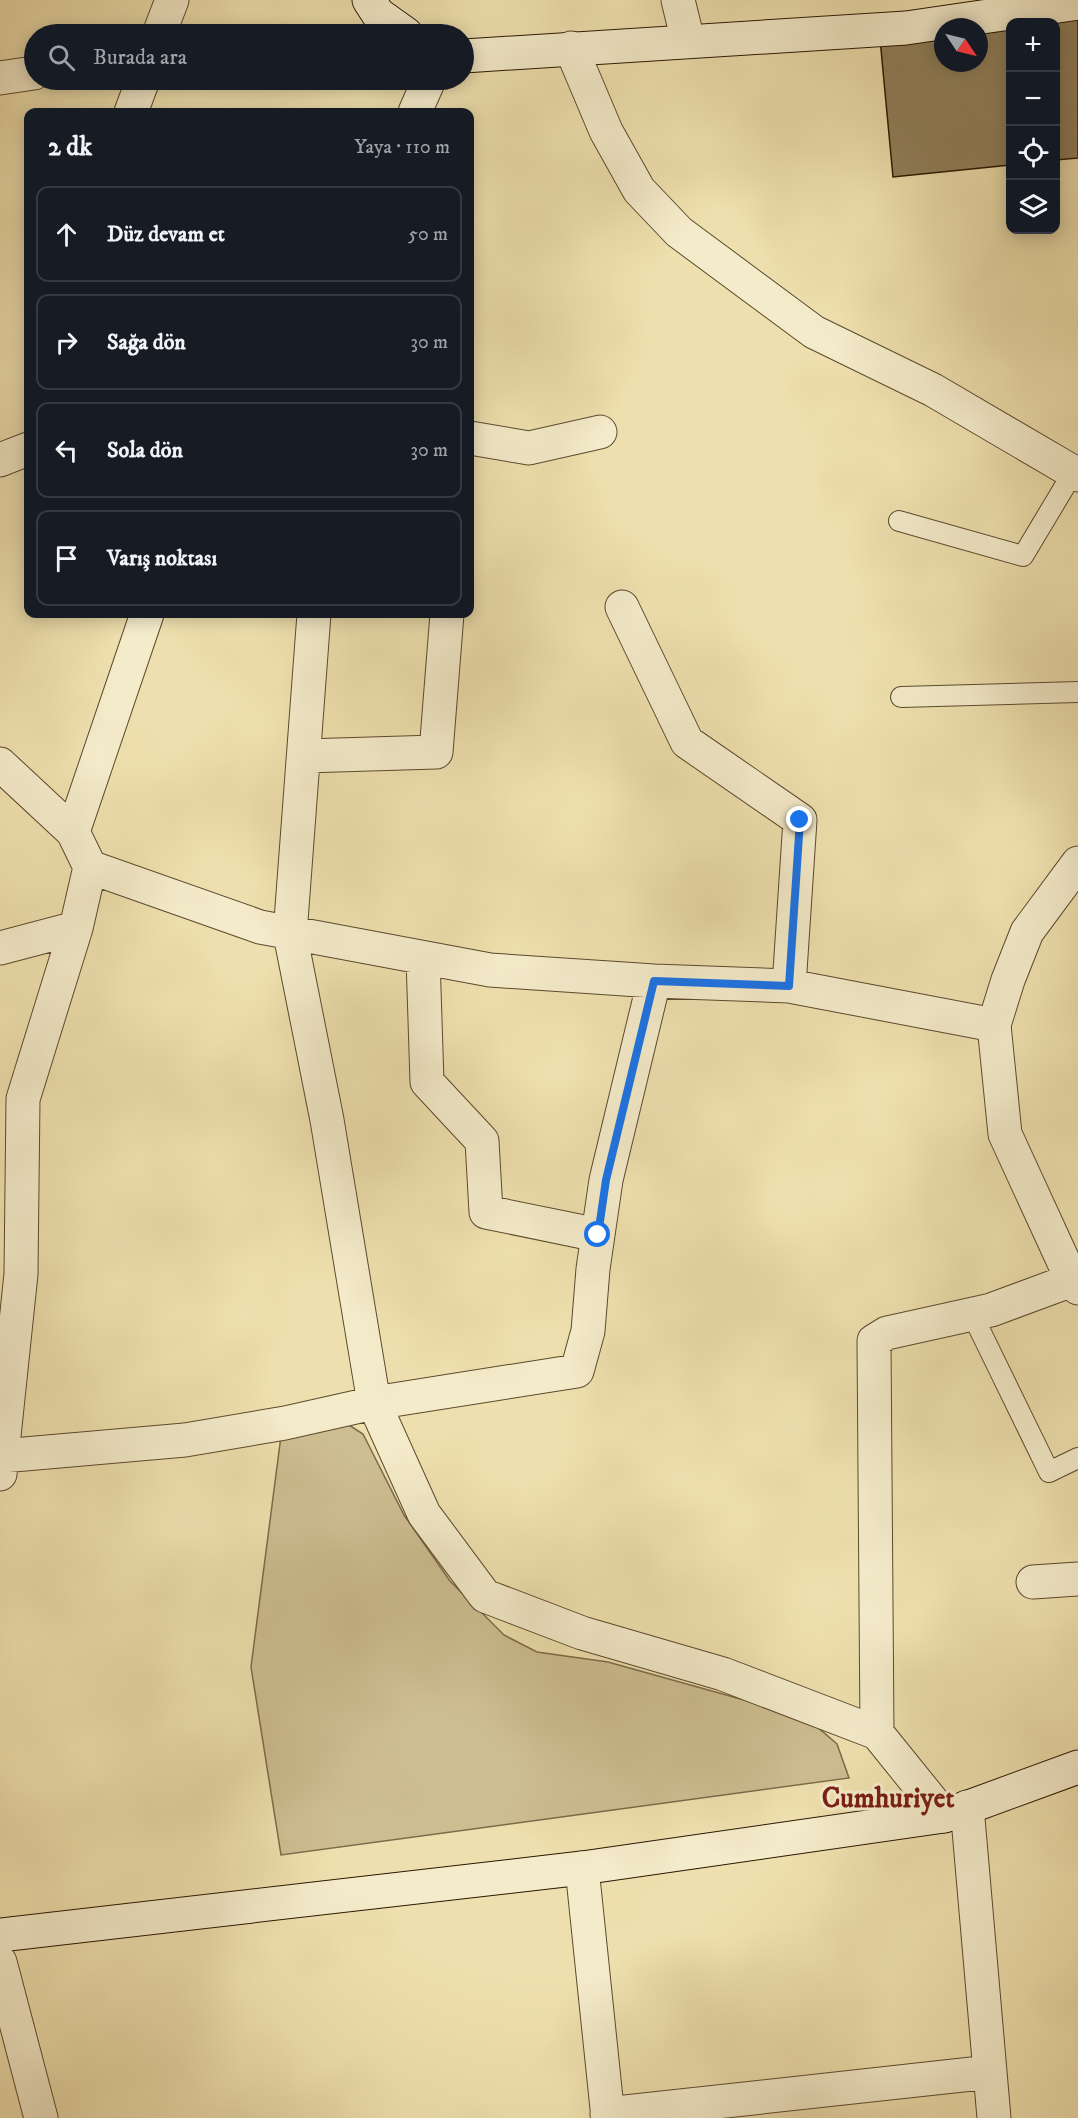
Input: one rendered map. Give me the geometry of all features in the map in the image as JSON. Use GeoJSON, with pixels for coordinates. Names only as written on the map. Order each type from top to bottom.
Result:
{"type":"FeatureCollection","features":[{"type":"Feature","properties":{"kind":"street"},"geometry":{"type":"LineString","coordinates":[[163,24],[172,0]]}},
{"type":"Feature","properties":{"kind":"street"},"geometry":{"type":"LineString","coordinates":[[369,0],[378,14],[392,24]]}},
{"type":"Feature","properties":{"kind":"street"},"geometry":{"type":"LineString","coordinates":[[678,0],[688,40]]}},
{"type":"Feature","properties":{"kind":"street"},"geometry":{"type":"LineString","coordinates":[[474,55],[906,28],[1004,6],[1078,3]]}},
{"type":"Feature","properties":{"kind":"street"},"geometry":{"type":"LineString","coordinates":[[571,48],[606,131],[639,189],[680,232],[814,332],[933,390],[1076,473]]}},
{"type":"Feature","properties":{"kind":"street"},"geometry":{"type":"LineString","coordinates":[[0,78],[24,74]]}},
{"type":"Feature","properties":{"kind":"street"},"geometry":{"type":"LineString","coordinates":[[132,108],[139,90]]}},
{"type":"Feature","properties":{"kind":"street"},"geometry":{"type":"LineString","coordinates":[[417,108],[425,90]]}},
{"type":"Feature","properties":{"kind":"street"},"geometry":{"type":"LineString","coordinates":[[474,439],[529,448],[600,432]]}},
{"type":"Feature","properties":{"kind":"street"},"geometry":{"type":"LineString","coordinates":[[0,459],[24,450]]}},
{"type":"Feature","properties":{"kind":"street"},"geometry":{"type":"LineString","coordinates":[[622,607],[687,742],[800,820],[789,986]]}},
{"type":"Feature","properties":{"kind":"street"},"geometry":{"type":"LineString","coordinates":[[72,832],[146,618]]}},
{"type":"Feature","properties":{"kind":"street"},"geometry":{"type":"LineString","coordinates":[[315,618],[290,934],[327,1120],[374,1402],[424,1514],[485,1596],[582,1633],[723,1674],[878,1733],[955,1811],[990,2072],[994,2118]]}},
{"type":"Feature","properties":{"kind":"street"},"geometry":{"type":"LineString","coordinates":[[304,756],[436,752],[447,618]]}},
{"type":"Feature","properties":{"kind":"street"},"geometry":{"type":"LineString","coordinates":[[0,764],[72,832],[90,867],[76,928],[23,1099],[21,1274],[1,1465],[185,1440],[285,1423],[374,1402],[577,1371],[588,1331],[606,1180],[654,981]]}},
{"type":"Feature","properties":{"kind":"street"},"geometry":{"type":"LineString","coordinates":[[878,1733],[874,1341],[887,1333],[991,1311],[1075,1284],[1005,1134],[994,1025],[1008,980],[1027,932],[1078,863]]}},
{"type":"Feature","properties":{"kind":"street"},"geometry":{"type":"LineString","coordinates":[[90,867],[260,927],[490,970],[654,981],[789,986],[994,1025]]}},
{"type":"Feature","properties":{"kind":"street"},"geometry":{"type":"LineString","coordinates":[[0,948],[76,928]]}},
{"type":"Feature","properties":{"kind":"street"},"geometry":{"type":"LineString","coordinates":[[423,958],[427,1082],[482,1141],[486,1212],[598,1235]]}},
{"type":"Feature","properties":{"kind":"street"},"geometry":{"type":"LineString","coordinates":[[1033,1582],[1078,1579]]}},
{"type":"Feature","properties":{"kind":"street"},"geometry":{"type":"LineString","coordinates":[[0,1935],[582,1868],[955,1811],[1078,1767]]}},
{"type":"Feature","properties":{"kind":"street"},"geometry":{"type":"LineString","coordinates":[[582,1868],[607,2116],[990,2072]]}},
{"type":"Feature","properties":{"kind":"street"},"geometry":{"type":"LineString","coordinates":[[0,1962],[41,2118]]}},
{"type":"Feature","properties":{"kind":"lane"},"geometry":{"type":"LineString","coordinates":[[899,521],[1023,556],[1076,473]]}},
{"type":"Feature","properties":{"kind":"lane"},"geometry":{"type":"LineString","coordinates":[[901,697],[1078,692]]}},
{"type":"Feature","properties":{"kind":"lane"},"geometry":{"type":"LineString","coordinates":[[972,1314],[1049,1472],[1078,1458]]}},
{"type":"Feature","properties":{"kind":"shaded area"},"geometry":{"type":"Polygon","coordinates":[[[349,1425],[363,1434],[404,1515],[450,1581],[504,1635],[537,1652],[608,1662],[762,1705],[816,1726],[837,1744],[849,1778],[281,1855],[251,1667],[281,1436],[349,1425]]]}},
{"type":"Feature","properties":{"kind":"building"},"geometry":{"type":"Polygon","coordinates":[[[1078,15],[1078,158],[1060,160],[1060,72],[1060,21],[1078,15]]]}},
{"type":"Feature","properties":{"kind":"building"},"geometry":{"type":"Polygon","coordinates":[[[1006,24],[1006,165],[893,177],[880,39],[934,32],[934,72],[988,72],[988,26],[1006,24]]]}},
{"type":"Feature","properties":{"kind":"district","name":"Cumhuriyet"},"geometry":{"type":"Point","coordinates":[888,1798]}},
{"type":"Feature","properties":{"kind":"route"},"geometry":{"type":"LineString","coordinates":[[598,1235],[606,1180],[654,981],[789,986],[800,820]]}}]}
